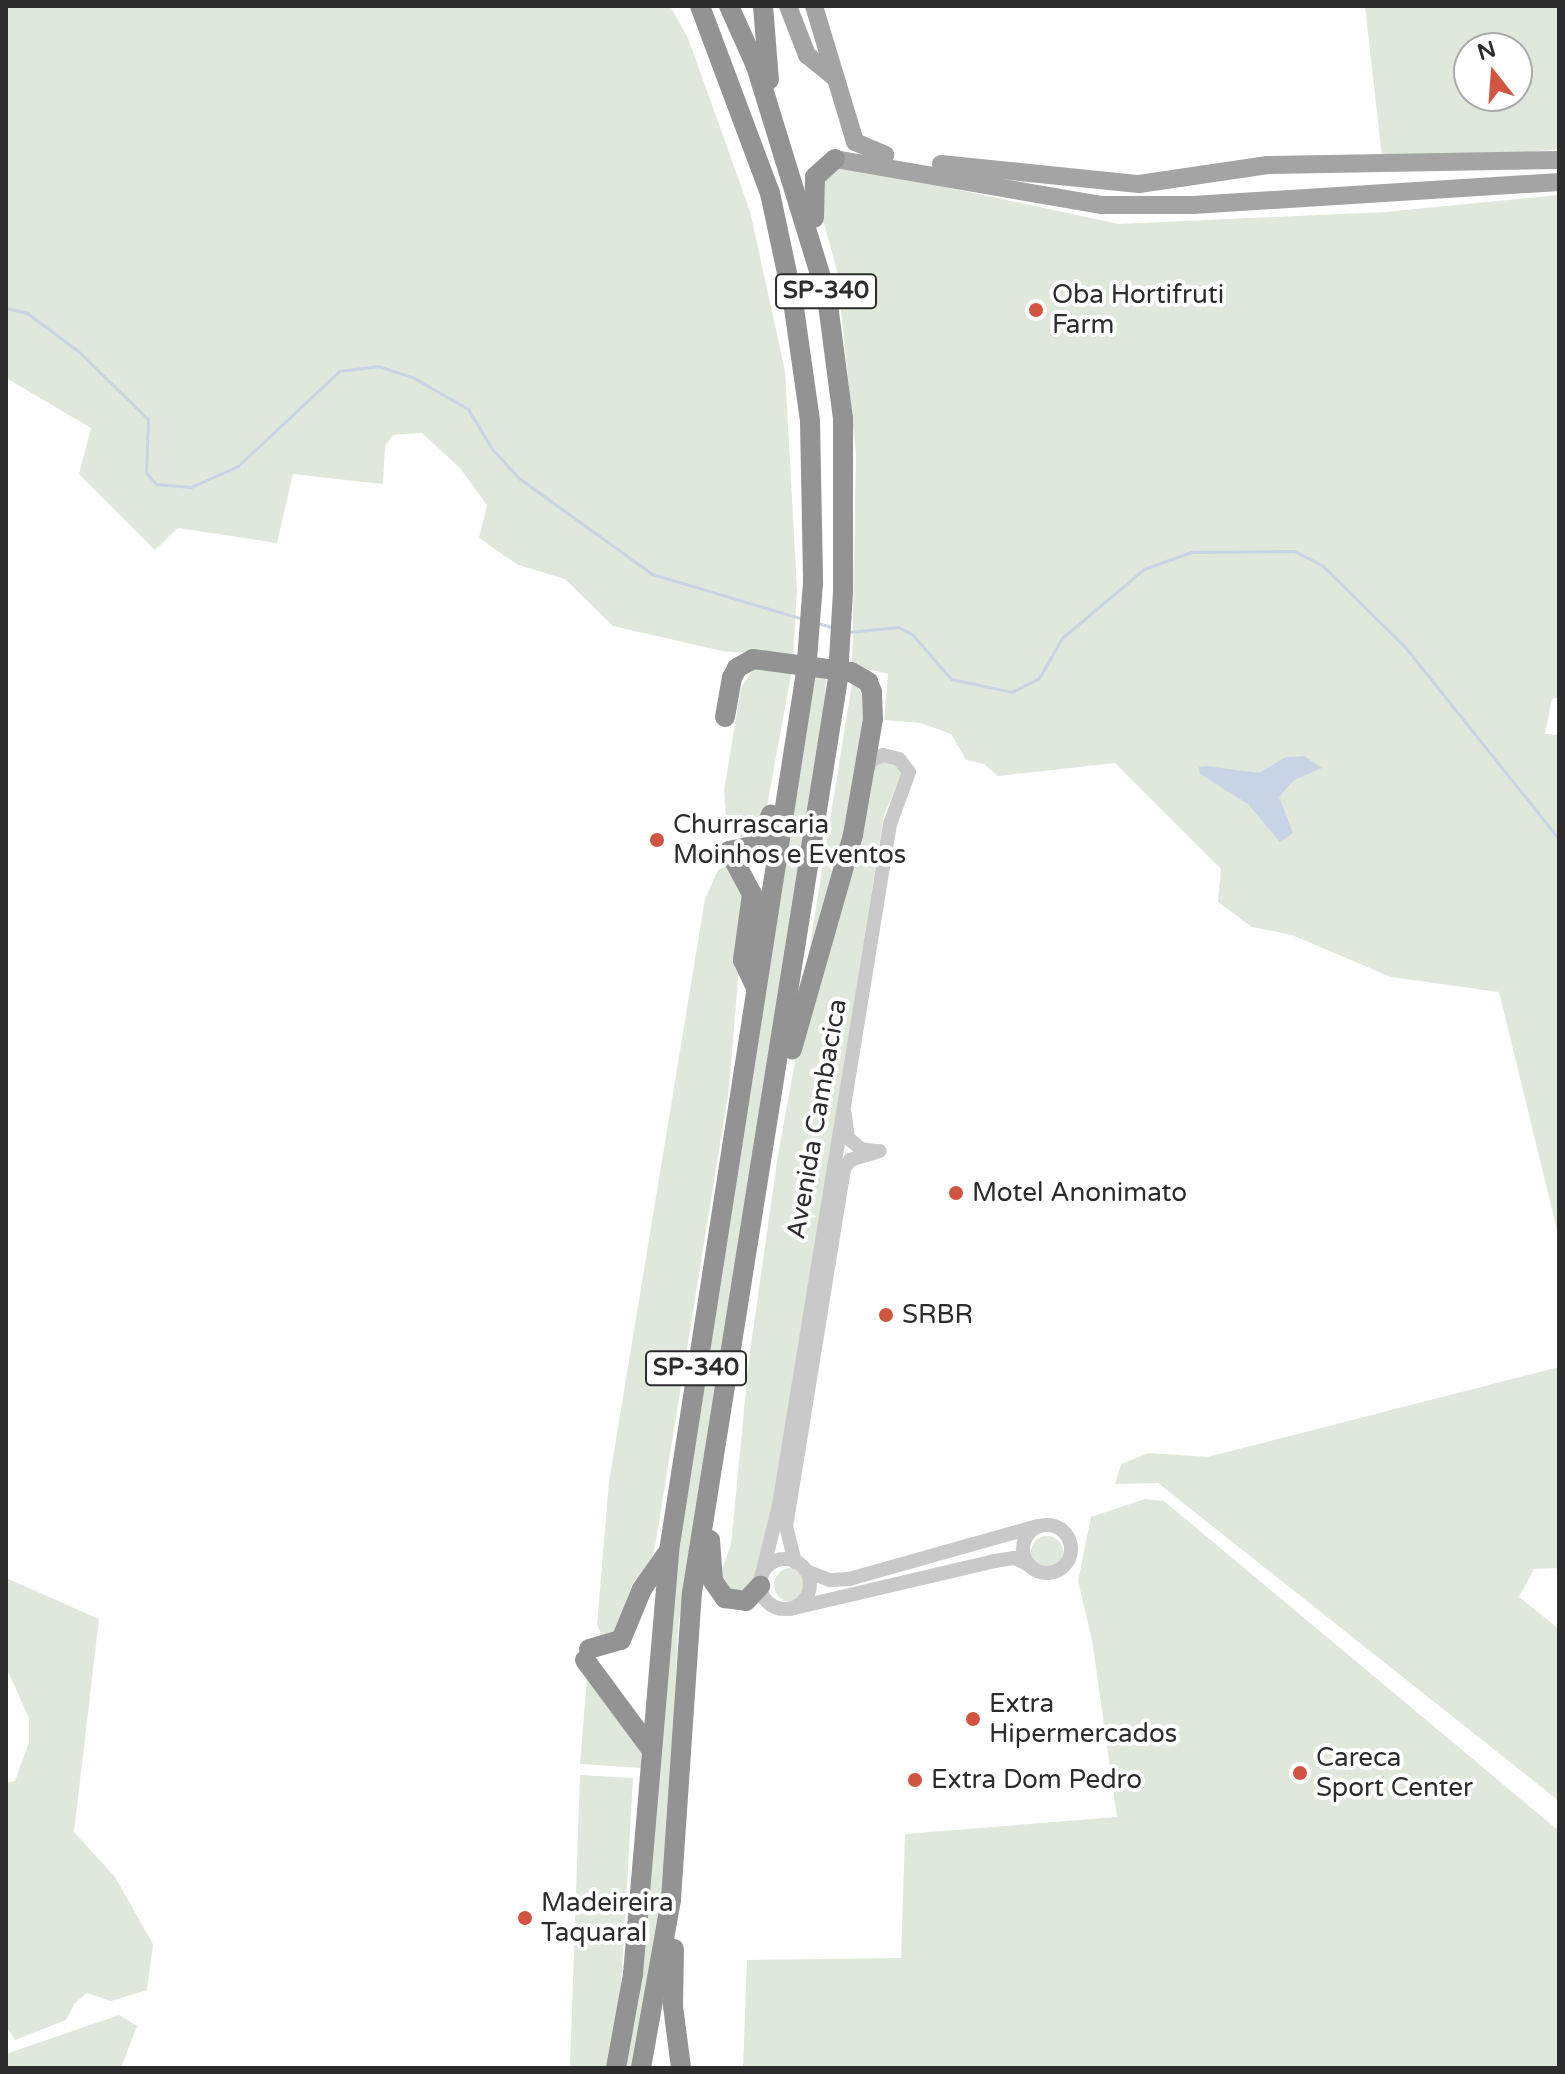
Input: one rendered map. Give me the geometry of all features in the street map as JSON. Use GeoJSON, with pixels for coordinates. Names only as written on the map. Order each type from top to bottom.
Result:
{"type":"FeatureCollection","features":[{"type":"Feature","properties":{"kind":"highway","name":"SP-340"},"geometry":{"type":"LineString","coordinates":[[616,2068],[633,1974],[669,1551],[806,672],[813,583],[810,421],[793,301],[770,193],[732,79],[700,6]]}},
{"type":"Feature","properties":{"kind":"highway","name":"SP-340"},"geometry":{"type":"LineString","coordinates":[[641,2068],[663,1953],[676,1833],[692,1593],[760,1186],[838,678],[843,592],[843,418],[818,258],[772,116],[729,6]]}},
{"type":"Feature","properties":{"kind":"highway"},"geometry":{"type":"LineString","coordinates":[[763,6],[772,116]]}},
{"type":"Feature","properties":{"kind":"highway"},"geometry":{"type":"LineString","coordinates":[[818,258],[815,177],[835,159]]}},
{"type":"Feature","properties":{"kind":"highway"},"geometry":{"type":"LineString","coordinates":[[725,717],[732,678],[737,668],[753,659],[860,675],[874,705],[857,815],[760,1186]]}},
{"type":"Feature","properties":{"kind":"highway"},"geometry":{"type":"LineString","coordinates":[[755,986],[743,960],[752,894],[729,851],[758,845],[772,813],[784,805]]}},
{"type":"Feature","properties":{"kind":"highway"},"geometry":{"type":"LineString","coordinates":[[735,1337],[710,1566],[718,1591],[736,1603],[750,1600],[761,1582]]}},
{"type":"Feature","properties":{"kind":"highway"},"geometry":{"type":"LineString","coordinates":[[650,1748],[587,1654],[621,1640],[642,1589],[669,1551]]}},
{"type":"Feature","properties":{"kind":"highway"},"geometry":{"type":"LineString","coordinates":[[676,1833],[673,2006],[681,2068]]}},
{"type":"Feature","properties":{"kind":"main road"},"geometry":{"type":"LineString","coordinates":[[788,6],[798,42],[819,68],[835,78]]}},
{"type":"Feature","properties":{"kind":"main road"},"geometry":{"type":"LineString","coordinates":[[814,6],[855,142],[875,153],[997,173],[1139,184]]}},
{"type":"Feature","properties":{"kind":"main road"},"geometry":{"type":"LineString","coordinates":[[835,159],[855,142]]}},
{"type":"Feature","properties":{"kind":"main road"},"geometry":{"type":"LineString","coordinates":[[835,159],[1078,204],[1193,205],[1559,182]]}},
{"type":"Feature","properties":{"kind":"main road"},"geometry":{"type":"LineString","coordinates":[[1078,204],[1087,192],[1268,165],[1559,160]]}},
{"type":"Feature","properties":{"kind":"street","name":"Avenida Cambacica"},"geometry":{"type":"LineString","coordinates":[[761,1582],[779,1505],[890,824],[909,772],[899,759],[883,755],[872,760],[857,815]]}},
{"type":"Feature","properties":{"kind":"street","name":"Avenida Cambacica"},"geometry":{"type":"LineString","coordinates":[[800,1566],[786,1527],[846,1164],[880,1151],[861,1149],[848,1138],[848,1082]]}},
{"type":"Feature","properties":{"kind":"street"},"geometry":{"type":"LineString","coordinates":[[1029,1565],[1025,1539],[1038,1526]]}},
{"type":"Feature","properties":{"kind":"street"},"geometry":{"type":"LineString","coordinates":[[1038,1526],[1064,1531],[1070,1555],[1050,1573],[1015,1558],[790,1609],[774,1607],[761,1582],[771,1564],[800,1566],[830,1580],[849,1579],[1038,1526]]}},
{"type":"Feature","properties":{"kind":"street"},"geometry":{"type":"LineString","coordinates":[[790,1609],[808,1594],[800,1566]]}},
{"type":"Feature","properties":{"kind":"shaded area"},"geometry":{"type":"Polygon","coordinates":[[[6,6],[670,6],[688,38],[750,211],[785,371],[797,590],[793,657],[722,651],[613,626],[565,579],[518,565],[479,538],[487,505],[460,468],[422,433],[393,435],[385,446],[383,484],[293,474],[277,543],[178,528],[155,550],[79,474],[91,428],[6,378],[6,6]]]}},
{"type":"Feature","properties":{"kind":"shaded area"},"geometry":{"type":"Polygon","coordinates":[[[1365,6],[1559,6],[1559,149],[1383,166],[1365,6]]]}},
{"type":"Feature","properties":{"kind":"shaded area"},"geometry":{"type":"Polygon","coordinates":[[[842,165],[1119,224],[1385,212],[1559,195],[1559,697],[1552,699],[1545,734],[1559,735],[1559,1238],[1499,992],[1391,977],[1292,935],[1252,927],[1218,902],[1221,869],[1115,763],[998,776],[984,764],[966,760],[951,734],[921,723],[884,720],[888,674],[852,665],[856,455],[837,271],[824,224],[821,185],[842,165]]]}},
{"type":"Feature","properties":{"kind":"shaded area"},"geometry":{"type":"Polygon","coordinates":[[[754,668],[792,669],[764,823],[757,837],[741,838],[726,816],[724,790],[741,688],[754,668]]]}},
{"type":"Feature","properties":{"kind":"shaded area"},"geometry":{"type":"Polygon","coordinates":[[[816,672],[826,674],[825,701],[678,1628],[667,1866],[635,2068],[625,2068],[639,2000],[673,1581],[816,672]]]}},
{"type":"Feature","properties":{"kind":"shaded area"},"geometry":{"type":"Polygon","coordinates":[[[853,677],[867,706],[849,833],[808,958],[853,677]]]}},
{"type":"Feature","properties":{"kind":"shaded area"},"geometry":{"type":"Polygon","coordinates":[[[891,760],[902,774],[884,815],[774,1504],[754,1594],[740,1598],[718,1580],[731,1545],[749,1359],[778,1155],[796,1056],[872,765],[891,760]]]}},
{"type":"Feature","properties":{"kind":"shaded area"},"geometry":{"type":"Polygon","coordinates":[[[727,866],[745,893],[729,1089],[655,1547],[649,1565],[632,1584],[618,1632],[602,1636],[597,1625],[609,1482],[705,899],[718,870],[727,866]]]}},
{"type":"Feature","properties":{"kind":"shaded area"},"geometry":{"type":"Polygon","coordinates":[[[1559,1367],[1559,1568],[1534,1569],[1519,1597],[1559,1629],[1559,1801],[1158,1483],[1115,1484],[1121,1464],[1149,1453],[1208,1457],[1559,1367]]]}},
{"type":"Feature","properties":{"kind":"shaded area"},"geometry":{"type":"Polygon","coordinates":[[[1145,1499],[1164,1501],[1559,1831],[1559,2068],[743,2068],[747,1960],[901,1958],[905,1834],[1117,1817],[1092,1640],[1078,1581],[1091,1517],[1145,1499]]]}},
{"type":"Feature","properties":{"kind":"shaded area"},"geometry":{"type":"Polygon","coordinates":[[[1047,1536],[1059,1540],[1063,1552],[1059,1564],[1047,1568],[1035,1564],[1031,1552],[1035,1540],[1047,1536]]]}},
{"type":"Feature","properties":{"kind":"shaded area"},"geometry":{"type":"Polygon","coordinates":[[[791,1568],[803,1573],[808,1585],[803,1597],[791,1602],[779,1597],[774,1585],[779,1573],[791,1568]]]}},
{"type":"Feature","properties":{"kind":"shaded area"},"geometry":{"type":"Polygon","coordinates":[[[6,1578],[99,1619],[74,1832],[115,1877],[153,1944],[147,1990],[111,2001],[87,1993],[74,2004],[66,2020],[15,2040],[6,2026],[6,1783],[15,1781],[29,1742],[29,1718],[6,1667],[6,1578]]]}},
{"type":"Feature","properties":{"kind":"shaded area"},"geometry":{"type":"Polygon","coordinates":[[[587,1678],[641,1746],[642,1768],[580,1764],[587,1678]]]}},
{"type":"Feature","properties":{"kind":"shaded area"},"geometry":{"type":"Polygon","coordinates":[[[580,1775],[633,1778],[620,2006],[606,2068],[570,2068],[580,1775]]]}},
{"type":"Feature","properties":{"kind":"shaded area"},"geometry":{"type":"Polygon","coordinates":[[[119,2015],[137,2026],[121,2068],[6,2068],[6,2054],[119,2015]]]}},
{"type":"Feature","properties":{"kind":"water"},"geometry":{"type":"Polygon","coordinates":[[[1304,756],[1322,768],[1294,780],[1279,797],[1293,833],[1280,842],[1248,804],[1200,774],[1199,767],[1259,773],[1286,757],[1304,756]]]}},
{"type":"Feature","properties":{"kind":"waterway"},"geometry":{"type":"LineString","coordinates":[[6,308],[27,313],[78,351],[148,419],[146,472],[156,484],[191,487],[238,466],[339,371],[378,366],[414,378],[468,409],[492,449],[520,479],[652,574],[803,619]]}},
{"type":"Feature","properties":{"kind":"waterway"},"geometry":{"type":"LineString","coordinates":[[849,632],[898,627],[912,634],[951,679],[1012,692],[1039,678],[1062,638],[1144,569],[1191,552],[1294,551],[1323,566],[1405,647],[1559,839]]}},
{"type":"Feature","properties":{"kind":"waterway"},"geometry":{"type":"LineString","coordinates":[[818,623],[834,628]]}},
{"type":"Feature","properties":{"kind":"place","name":"Oba Hortifruti Farm"},"geometry":{"type":"Point","coordinates":[1036,310]}},
{"type":"Feature","properties":{"kind":"place","name":"Churrascaria Moinhos e Eventos"},"geometry":{"type":"Point","coordinates":[657,840]}},
{"type":"Feature","properties":{"kind":"place","name":"Motel Anonimato"},"geometry":{"type":"Point","coordinates":[956,1193]}},
{"type":"Feature","properties":{"kind":"place","name":"SRBR"},"geometry":{"type":"Point","coordinates":[886,1315]}},
{"type":"Feature","properties":{"kind":"place","name":"Extra Hipermercados"},"geometry":{"type":"Point","coordinates":[973,1719]}},
{"type":"Feature","properties":{"kind":"place","name":"Careca Sport Center"},"geometry":{"type":"Point","coordinates":[1300,1773]}},
{"type":"Feature","properties":{"kind":"place","name":"Extra Dom Pedro"},"geometry":{"type":"Point","coordinates":[915,1780]}},
{"type":"Feature","properties":{"kind":"place","name":"Madeireira Taquaral"},"geometry":{"type":"Point","coordinates":[525,1918]}}]}
